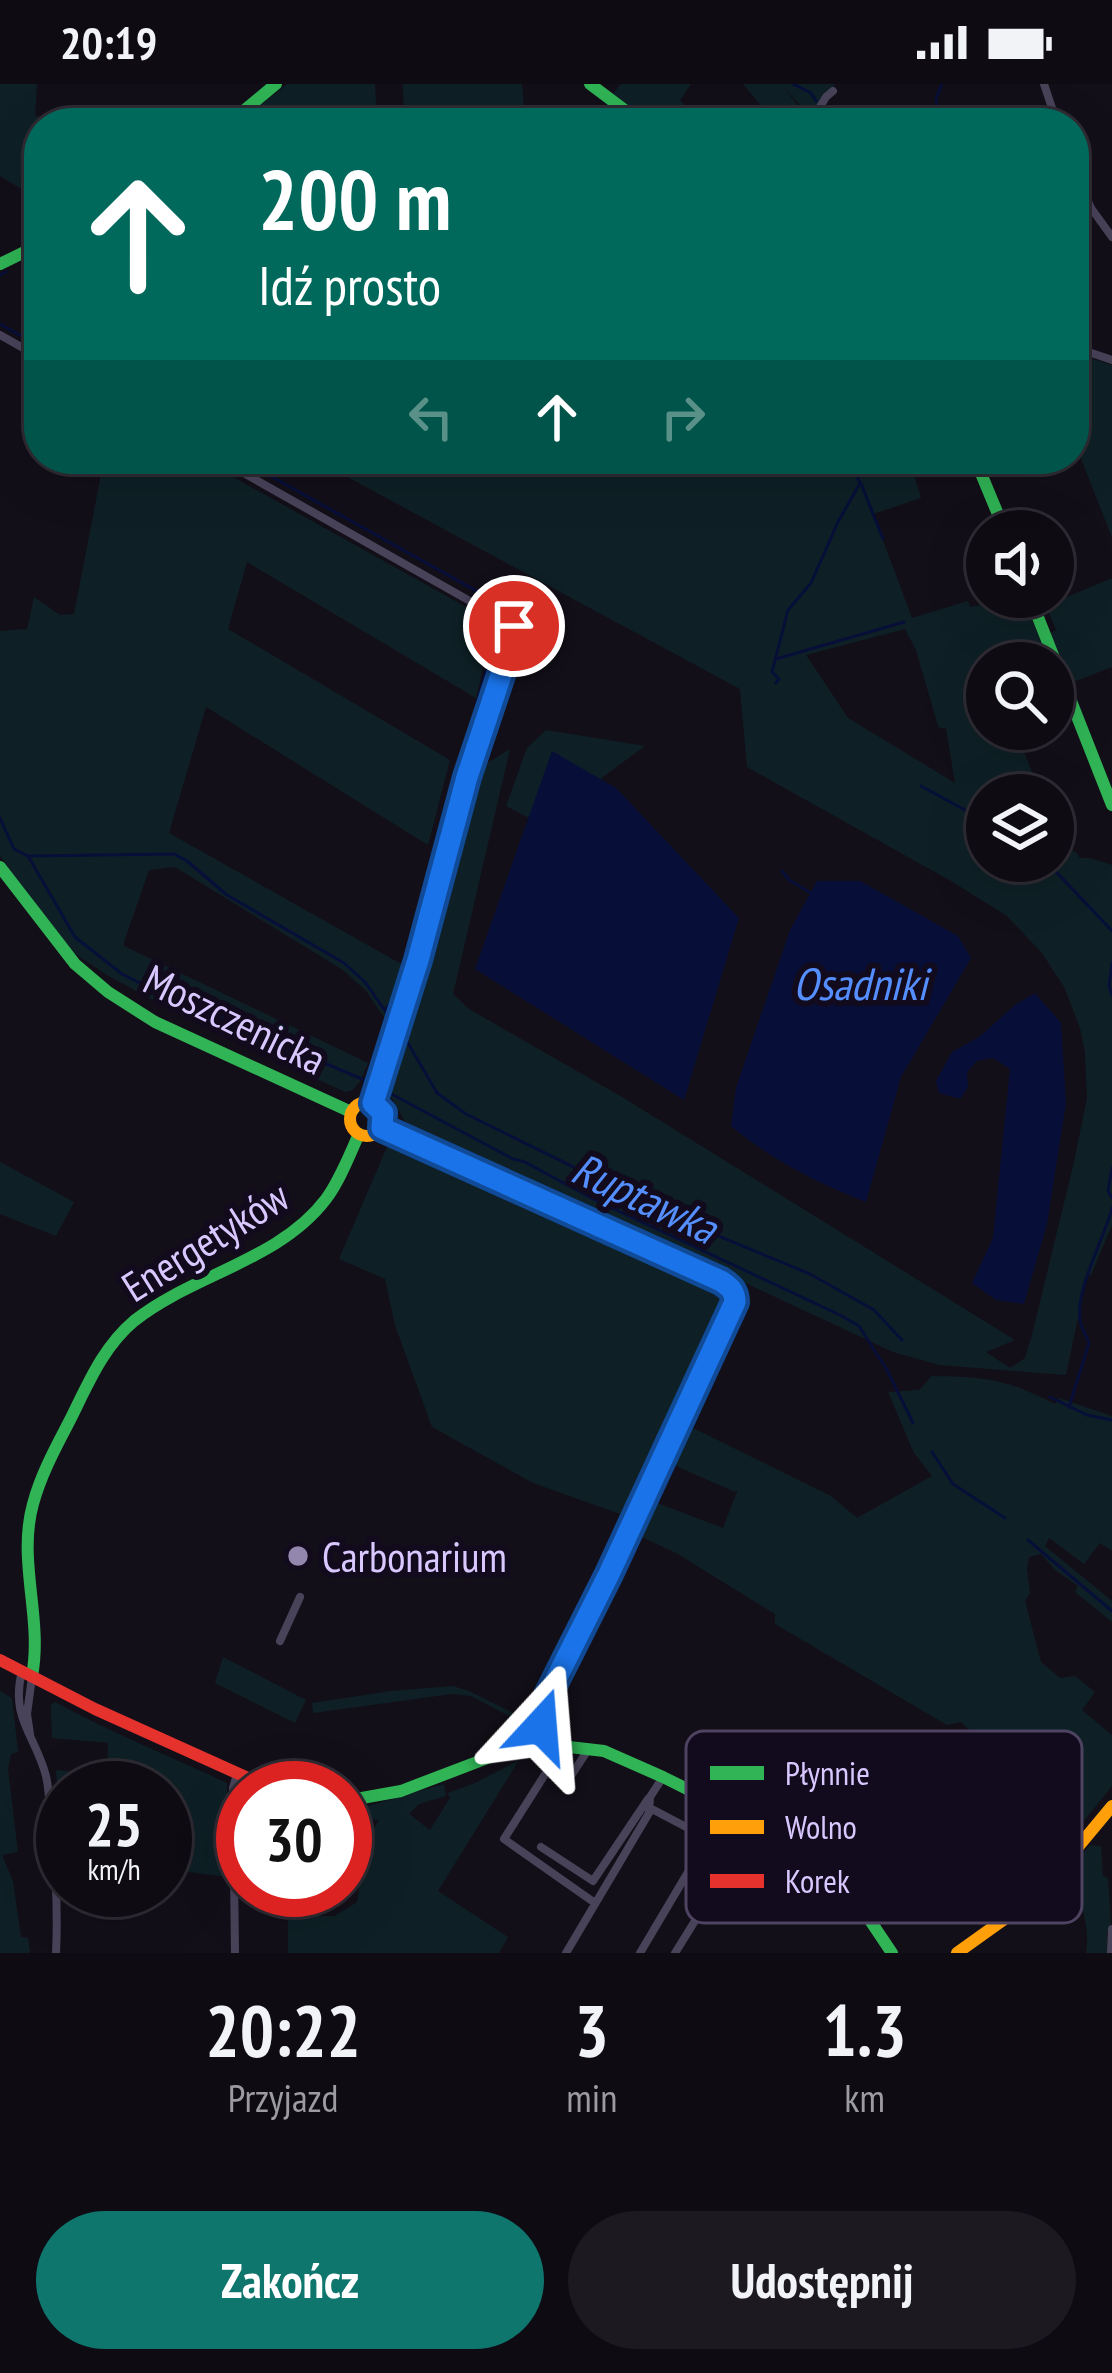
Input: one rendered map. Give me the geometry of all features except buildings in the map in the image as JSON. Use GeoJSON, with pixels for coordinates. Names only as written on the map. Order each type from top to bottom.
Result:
{"type":"FeatureCollection","features":[{"type":"Feature","properties":{"kind":"street"},"geometry":{"type":"LineString","coordinates":[[247,108],[276,84]]}},
{"type":"Feature","properties":{"kind":"street"},"geometry":{"type":"LineString","coordinates":[[590,84],[622,108]]}},
{"type":"Feature","properties":{"kind":"street"},"geometry":{"type":"LineString","coordinates":[[820,108],[833,91]]}},
{"type":"Feature","properties":{"kind":"street"},"geometry":{"type":"LineString","coordinates":[[1089,204],[1112,237]]}},
{"type":"Feature","properties":{"kind":"street"},"geometry":{"type":"LineString","coordinates":[[245,474],[514,626],[374,1098],[383,1113],[382,1128],[374,1135],[359,1134],[350,1120],[353,1110],[374,1098]]}},
{"type":"Feature","properties":{"kind":"street"},"geometry":{"type":"LineString","coordinates":[[981,474],[996,510]]}},
{"type":"Feature","properties":{"kind":"street"},"geometry":{"type":"LineString","coordinates":[[1038,618],[1112,805]]}},
{"type":"Feature","properties":{"kind":"street","name":"Moszczenicka"},"geometry":{"type":"LineString","coordinates":[[0,867],[75,964],[108,992],[155,1022],[353,1110]]}},
{"type":"Feature","properties":{"kind":"street"},"geometry":{"type":"LineString","coordinates":[[382,1128],[721,1281],[734,1291],[735,1302],[544,1707],[543,1744]]}},
{"type":"Feature","properties":{"kind":"street","name":"Energetyków"},"geometry":{"type":"LineString","coordinates":[[27,1673],[37,1657],[29,1522],[51,1460],[108,1348],[148,1312],[262,1250],[309,1218],[340,1176],[359,1134]]}},
{"type":"Feature","properties":{"kind":"street"},"geometry":{"type":"LineString","coordinates":[[280,1641],[300,1597]]}},
{"type":"Feature","properties":{"kind":"street"},"geometry":{"type":"LineString","coordinates":[[0,1660],[216,1764]]}},
{"type":"Feature","properties":{"kind":"street"},"geometry":{"type":"LineString","coordinates":[[27,1673],[31,1737],[47,1781],[58,1901],[56,1953]]}},
{"type":"Feature","properties":{"kind":"street"},"geometry":{"type":"LineString","coordinates":[[27,1673],[18,1689],[24,1728],[31,1737]]}},
{"type":"Feature","properties":{"kind":"street"},"geometry":{"type":"LineString","coordinates":[[30,1698],[57,1688]]}},
{"type":"Feature","properties":{"kind":"street"},"geometry":{"type":"LineString","coordinates":[[372,1799],[498,1754],[543,1744],[590,1748],[686,1788]]}},
{"type":"Feature","properties":{"kind":"street"},"geometry":{"type":"LineString","coordinates":[[590,1748],[569,1779],[549,1768],[504,1839],[595,1903]]}},
{"type":"Feature","properties":{"kind":"street"},"geometry":{"type":"LineString","coordinates":[[566,1953],[663,1777]]}},
{"type":"Feature","properties":{"kind":"street"},"geometry":{"type":"LineString","coordinates":[[650,1803],[686,1826]]}},
{"type":"Feature","properties":{"kind":"street"},"geometry":{"type":"LineString","coordinates":[[541,1847],[593,1880],[650,1803]]}},
{"type":"Feature","properties":{"kind":"street"},"geometry":{"type":"LineString","coordinates":[[1082,1842],[1112,1806]]}},
{"type":"Feature","properties":{"kind":"street"},"geometry":{"type":"LineString","coordinates":[[640,1953],[686,1875]]}},
{"type":"Feature","properties":{"kind":"street"},"geometry":{"type":"LineString","coordinates":[[235,1917],[235,1953]]}},
{"type":"Feature","properties":{"kind":"street"},"geometry":{"type":"LineString","coordinates":[[675,1953],[694,1923]]}},
{"type":"Feature","properties":{"kind":"street"},"geometry":{"type":"LineString","coordinates":[[872,1923],[892,1953]]}},
{"type":"Feature","properties":{"kind":"street"},"geometry":{"type":"LineString","coordinates":[[957,1953],[999,1923]]}},
{"type":"Feature","properties":{"kind":"street"},"geometry":{"type":"LineString","coordinates":[[1111,1953],[1112,1929]]}},
{"type":"Feature","properties":{"kind":"shaded area"},"geometry":{"type":"Polygon","coordinates":[[[0,84],[37,84],[36,108],[24,108],[24,190],[0,176],[0,84]]]}},
{"type":"Feature","properties":{"kind":"shaded area"},"geometry":{"type":"Polygon","coordinates":[[[287,84],[375,84],[376,108],[257,108],[287,84]]]}},
{"type":"Feature","properties":{"kind":"shaded area"},"geometry":{"type":"Polygon","coordinates":[[[403,84],[522,84],[524,108],[404,108],[403,84]]]}},
{"type":"Feature","properties":{"kind":"shaded area"},"geometry":{"type":"Polygon","coordinates":[[[621,84],[691,84],[680,101],[689,108],[631,108],[613,94],[621,84]]]}},
{"type":"Feature","properties":{"kind":"shaded area"},"geometry":{"type":"Polygon","coordinates":[[[743,84],[835,84],[818,108],[803,108],[783,87],[800,108],[763,108],[743,84]]]}},
{"type":"Feature","properties":{"kind":"shaded area"},"geometry":{"type":"Polygon","coordinates":[[[1089,358],[1112,365],[1112,537],[1087,474],[1089,358]]]}},
{"type":"Feature","properties":{"kind":"shaded area"},"geometry":{"type":"Polygon","coordinates":[[[101,474],[228,474],[484,617],[493,628],[476,698],[247,562],[228,629],[450,760],[428,845],[206,707],[169,833],[403,965],[386,1020],[366,991],[343,970],[175,867],[149,870],[124,942],[368,1063],[353,1090],[345,1092],[195,1023],[107,975],[71,951],[0,856],[0,631],[27,629],[34,597],[60,615],[74,614],[101,474]]]}},
{"type":"Feature","properties":{"kind":"shaded area"},"geometry":{"type":"Polygon","coordinates":[[[342,474],[914,474],[921,498],[873,514],[912,618],[966,602],[966,618],[1031,618],[1041,642],[966,642],[966,750],[1023,750],[1033,774],[966,774],[966,882],[1074,882],[1074,852],[1080,858],[1112,865],[1112,1225],[1087,1275],[1066,1375],[939,1365],[893,1352],[407,1125],[389,1093],[481,767],[510,749],[453,994],[469,1009],[622,1097],[1015,1340],[986,1352],[1010,1368],[1025,1358],[1074,1162],[1087,1098],[1085,1052],[1064,987],[1042,953],[1007,916],[747,767],[740,689],[342,474]],[[905,629],[806,655],[848,718],[955,783],[946,728],[940,728],[905,629]]]}},
{"type":"Feature","properties":{"kind":"shaded area"},"geometry":{"type":"Polygon","coordinates":[[[1112,578],[1112,667],[1074,682],[1074,642],[1052,642],[1049,634],[1056,630],[1051,618],[1074,618],[1074,594],[1112,578]]]}},
{"type":"Feature","properties":{"kind":"shaded area"},"geometry":{"type":"Polygon","coordinates":[[[546,730],[645,746],[599,780],[531,819],[506,806],[527,748],[546,730]]]}},
{"type":"Feature","properties":{"kind":"shaded area"},"geometry":{"type":"Polygon","coordinates":[[[389,1142],[722,1290],[725,1300],[673,1412],[634,1519],[533,1483],[432,1427],[395,1325],[385,1279],[339,1259],[389,1142]]]}},
{"type":"Feature","properties":{"kind":"shaded area"},"geometry":{"type":"Polygon","coordinates":[[[0,1162],[74,1202],[56,1236],[0,1214],[0,1162]]]}},
{"type":"Feature","properties":{"kind":"shaded area"},"geometry":{"type":"Polygon","coordinates":[[[932,1376],[967,1377],[1023,1389],[1055,1404],[1059,1398],[1112,1416],[1112,1551],[1100,1543],[1084,1564],[1049,1538],[1045,1546],[1112,1601],[1112,1622],[1075,1592],[1078,1586],[1041,1554],[1029,1557],[1027,1569],[1030,1593],[1025,1601],[1041,1662],[1060,1678],[1075,1676],[1095,1692],[1082,1710],[1112,1735],[1112,1786],[1082,1823],[1082,1731],[970,1731],[961,1722],[947,1725],[775,1624],[775,1614],[676,1553],[631,1532],[649,1500],[723,1528],[738,1489],[735,1492],[667,1462],[685,1424],[831,1496],[857,1518],[932,1476],[914,1453],[888,1392],[919,1390],[932,1376]]]}},
{"type":"Feature","properties":{"kind":"shaded area"},"geometry":{"type":"Polygon","coordinates":[[[223,1657],[306,1700],[295,1723],[215,1683],[223,1657]]]}},
{"type":"Feature","properties":{"kind":"shaded area"},"geometry":{"type":"Polygon","coordinates":[[[453,1686],[528,1720],[526,1725],[471,1696],[452,1694],[313,1713],[312,1703],[453,1686]]]}},
{"type":"Feature","properties":{"kind":"shaded area"},"geometry":{"type":"Polygon","coordinates":[[[0,1691],[12,1698],[18,1752],[11,1754],[8,1769],[18,1852],[2,1855],[13,1881],[21,1937],[28,1938],[30,1953],[0,1953],[0,1691]]]}},
{"type":"Feature","properties":{"kind":"shaded area"},"geometry":{"type":"Polygon","coordinates":[[[55,1702],[179,1761],[107,1761],[108,1743],[52,1738],[51,1705],[55,1702]]]}},
{"type":"Feature","properties":{"kind":"shaded area"},"geometry":{"type":"Polygon","coordinates":[[[519,1760],[438,1891],[508,1937],[499,1953],[288,1953],[288,1917],[372,1917],[372,1831],[379,1820],[372,1820],[372,1805],[444,1784],[446,1796],[419,1804],[409,1814],[430,1830],[450,1798],[448,1793],[519,1760]]]}},
{"type":"Feature","properties":{"kind":"shaded area"},"geometry":{"type":"Polygon","coordinates":[[[192,1767],[216,1778],[216,1875],[192,1872],[192,1767]]]}},
{"type":"Feature","properties":{"kind":"shaded area"},"geometry":{"type":"Polygon","coordinates":[[[1090,1845],[1101,1846],[1111,1924],[1107,1953],[1086,1953],[1082,1854],[1090,1845]]]}},
{"type":"Feature","properties":{"kind":"water"},"geometry":{"type":"Polygon","coordinates":[[[552,751],[616,788],[739,918],[684,1100],[475,969],[552,751]]]}},
{"type":"Feature","properties":{"kind":"water","name":"Osadniki"},"geometry":{"type":"Polygon","coordinates":[[[817,881],[860,881],[958,936],[971,958],[901,1077],[866,1202],[796,1170],[731,1126],[736,1088],[790,930],[817,881]]]}},
{"type":"Feature","properties":{"kind":"water"},"geometry":{"type":"Polygon","coordinates":[[[1035,993],[1061,1023],[1066,1103],[1047,1224],[1024,1304],[996,1300],[972,1283],[993,1238],[1010,1069],[993,1058],[977,1061],[967,1072],[968,1087],[960,1099],[939,1093],[936,1081],[952,1052],[1035,993]]]}},
{"type":"Feature","properties":{"kind":"waterway"},"geometry":{"type":"LineString","coordinates":[[793,84],[816,101]]}},
{"type":"Feature","properties":{"kind":"waterway"},"geometry":{"type":"LineString","coordinates":[[937,108],[942,84]]}},
{"type":"Feature","properties":{"kind":"waterway"},"geometry":{"type":"LineString","coordinates":[[0,275],[6,272]]}},
{"type":"Feature","properties":{"kind":"waterway"},"geometry":{"type":"LineString","coordinates":[[0,324],[24,338]]}},
{"type":"Feature","properties":{"kind":"waterway"},"geometry":{"type":"LineString","coordinates":[[267,474],[541,627]]}},
{"type":"Feature","properties":{"kind":"waterway"},"geometry":{"type":"LineString","coordinates":[[855,474],[883,539]]}},
{"type":"Feature","properties":{"kind":"waterway"},"geometry":{"type":"LineString","coordinates":[[776,683],[779,679],[772,672],[788,610],[811,583],[859,485]]}},
{"type":"Feature","properties":{"kind":"waterway"},"geometry":{"type":"LineString","coordinates":[[776,659],[904,622]]}},
{"type":"Feature","properties":{"kind":"waterway"},"geometry":{"type":"LineString","coordinates":[[460,768],[501,630],[496,623]]}},
{"type":"Feature","properties":{"kind":"waterway"},"geometry":{"type":"LineString","coordinates":[[437,851],[457,781]]}},
{"type":"Feature","properties":{"kind":"waterway"},"geometry":{"type":"LineString","coordinates":[[921,786],[966,811]]}},
{"type":"Feature","properties":{"kind":"waterway","name":"Ruptawka"},"geometry":{"type":"LineString","coordinates":[[0,818],[14,849],[28,856],[174,854],[227,895],[344,963],[365,982],[388,1015]]}},
{"type":"Feature","properties":{"kind":"waterway"},"geometry":{"type":"LineString","coordinates":[[28,856],[75,937],[122,974],[369,1082],[595,1200],[859,1326],[913,1423]]}},
{"type":"Feature","properties":{"kind":"waterway"},"geometry":{"type":"LineString","coordinates":[[421,906],[435,862]]}},
{"type":"Feature","properties":{"kind":"waterway"},"geometry":{"type":"LineString","coordinates":[[782,871],[811,893]]}},
{"type":"Feature","properties":{"kind":"waterway"},"geometry":{"type":"LineString","coordinates":[[1066,882],[1112,931]]}},
{"type":"Feature","properties":{"kind":"waterway"},"geometry":{"type":"LineString","coordinates":[[409,949],[418,919]]}},
{"type":"Feature","properties":{"kind":"waterway"},"geometry":{"type":"LineString","coordinates":[[385,1010],[394,999],[406,959]]}},
{"type":"Feature","properties":{"kind":"waterway"},"geometry":{"type":"LineString","coordinates":[[1112,963],[1112,995]]}},
{"type":"Feature","properties":{"kind":"waterway","name":"Ruptawka"},"geometry":{"type":"LineString","coordinates":[[405,1038],[437,1093],[466,1114],[685,1222],[810,1274],[874,1310],[902,1340]]}},
{"type":"Feature","properties":{"kind":"waterway"},"geometry":{"type":"LineString","coordinates":[[1112,1168],[1108,1191],[1112,1198]]}},
{"type":"Feature","properties":{"kind":"waterway"},"geometry":{"type":"LineString","coordinates":[[1069,1407],[1089,1343],[1081,1324],[1081,1298],[1112,1208]]}},
{"type":"Feature","properties":{"kind":"waterway","name":"Ruptawka"},"geometry":{"type":"LineString","coordinates":[[1050,1397],[1087,1415],[1112,1420]]}},
{"type":"Feature","properties":{"kind":"waterway"},"geometry":{"type":"LineString","coordinates":[[932,1452],[953,1484],[1005,1518]]}},
{"type":"Feature","properties":{"kind":"waterway"},"geometry":{"type":"LineString","coordinates":[[1028,1540],[1112,1611]]}},
{"type":"Feature","properties":{"kind":"traffic: fast"},"geometry":{"type":"LineString","coordinates":[[247,108],[276,84]]}},
{"type":"Feature","properties":{"kind":"traffic: fast"},"geometry":{"type":"LineString","coordinates":[[590,84],[622,108]]}},
{"type":"Feature","properties":{"kind":"traffic: fast"},"geometry":{"type":"LineString","coordinates":[[0,264],[24,252]]}},
{"type":"Feature","properties":{"kind":"traffic: fast"},"geometry":{"type":"LineString","coordinates":[[981,474],[996,510]]}},
{"type":"Feature","properties":{"kind":"traffic: fast"},"geometry":{"type":"LineString","coordinates":[[1038,618],[1112,805]]}},
{"type":"Feature","properties":{"kind":"traffic: fast"},"geometry":{"type":"LineString","coordinates":[[0,867],[75,964],[108,992],[155,1022],[353,1110]]}},
{"type":"Feature","properties":{"kind":"traffic: fast"},"geometry":{"type":"LineString","coordinates":[[32,1676],[35,1633],[28,1547],[33,1504],[49,1461],[97,1367],[134,1321],[284,1238],[307,1220],[331,1192],[359,1134]]}},
{"type":"Feature","properties":{"kind":"traffic: fast"},"geometry":{"type":"LineString","coordinates":[[372,1796],[543,1744],[604,1751],[686,1788]]}},
{"type":"Feature","properties":{"kind":"traffic: fast"},"geometry":{"type":"LineString","coordinates":[[872,1923],[892,1953]]}},
{"type":"Feature","properties":{"kind":"traffic: slow"},"geometry":{"type":"LineString","coordinates":[[367,1102],[379,1107],[384,1119],[379,1131],[367,1136],[355,1131],[350,1119],[355,1107],[367,1102]]}},
{"type":"Feature","properties":{"kind":"traffic: slow"},"geometry":{"type":"LineString","coordinates":[[1082,1842],[1112,1806]]}},
{"type":"Feature","properties":{"kind":"traffic: slow"},"geometry":{"type":"LineString","coordinates":[[957,1953],[999,1923]]}},
{"type":"Feature","properties":{"kind":"traffic: jam"},"geometry":{"type":"LineString","coordinates":[[0,1660],[216,1764]]}},
{"type":"Feature","properties":{"kind":"place","name":"Carbonarium"},"geometry":{"type":"Point","coordinates":[298,1556]}},
{"type":"Feature","properties":{"kind":"route"},"geometry":{"type":"LineString","coordinates":[[514,626],[373,1103],[383,1113],[382,1128],[721,1281],[735,1297],[609,1574],[549,1693],[541,1726]]}}]}
